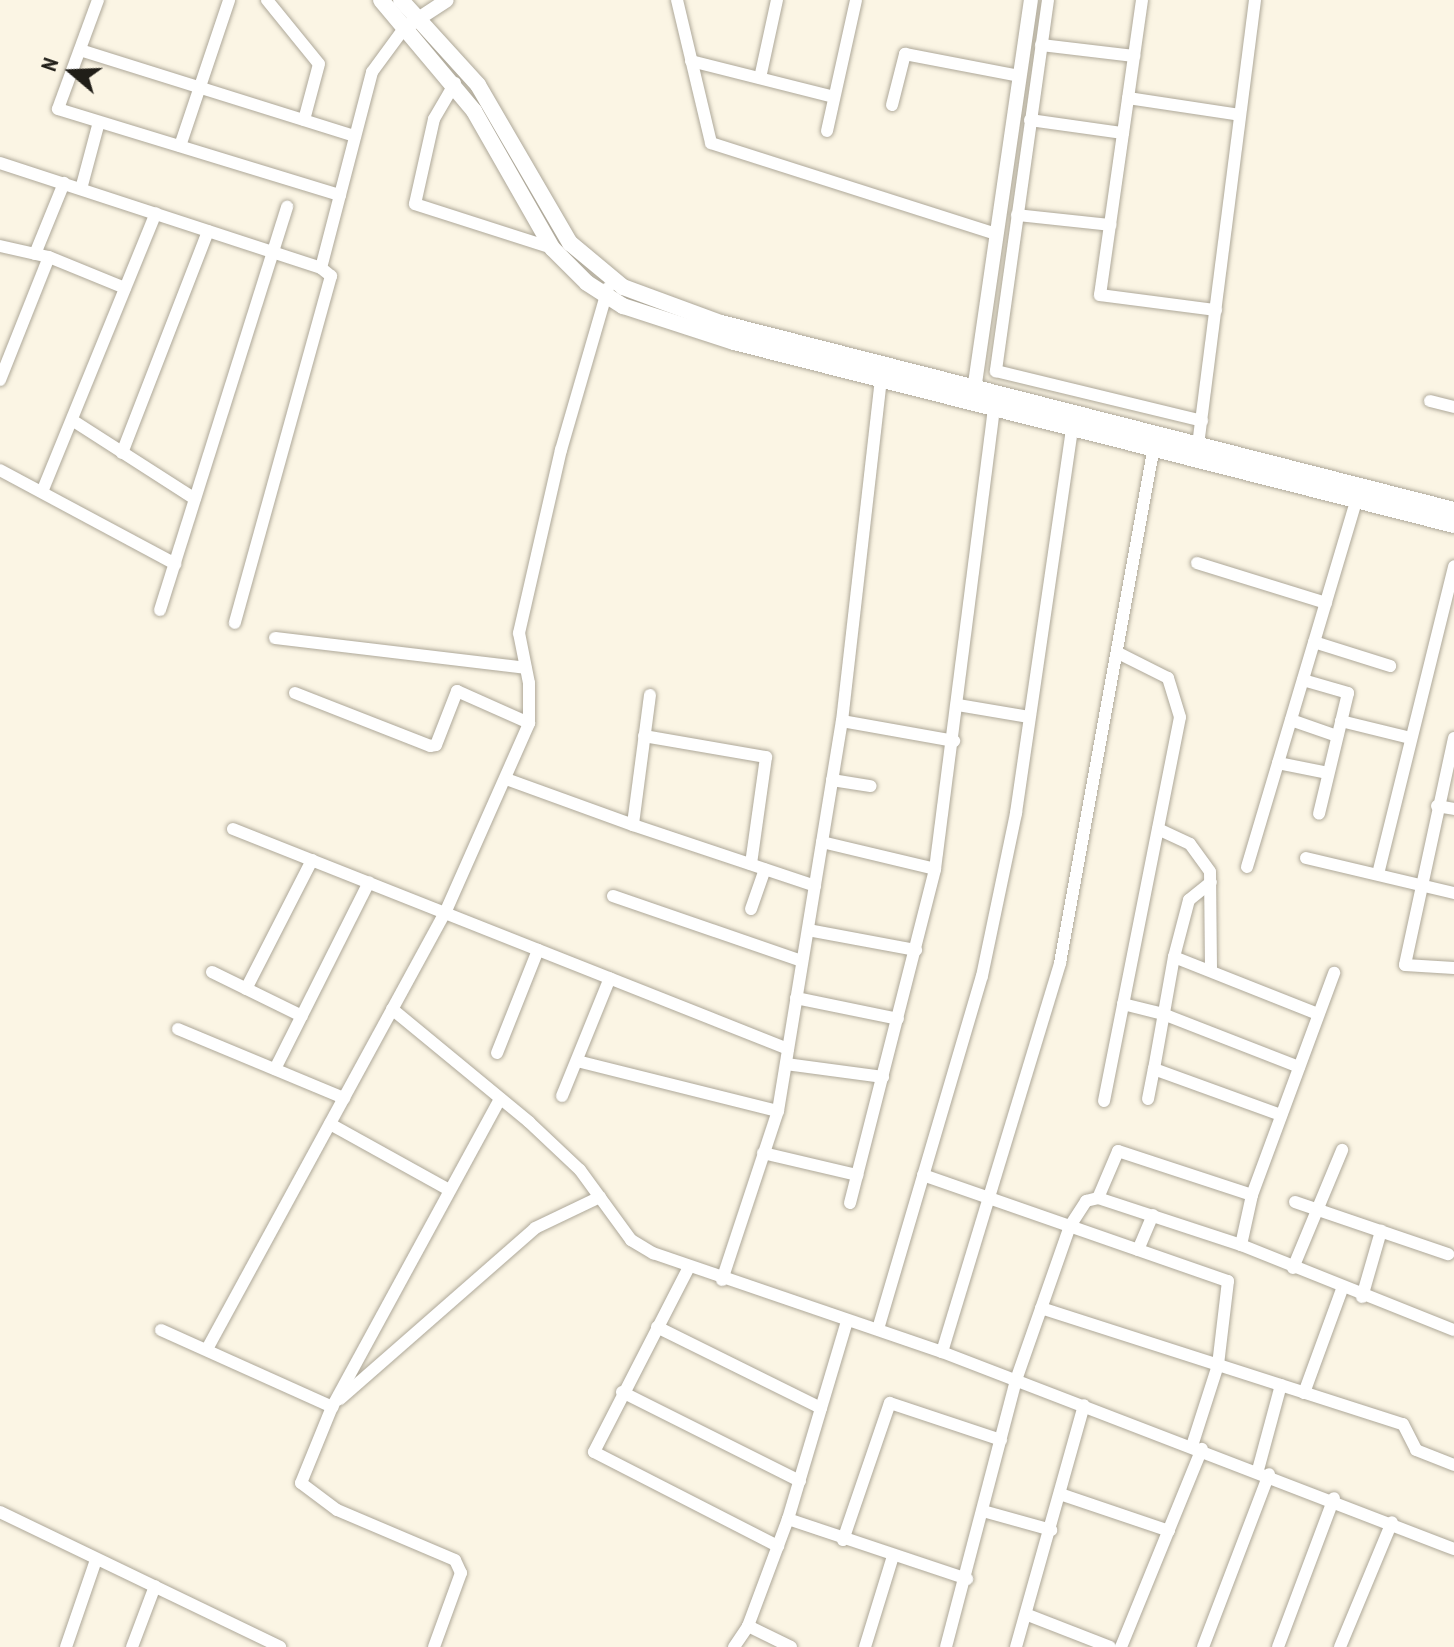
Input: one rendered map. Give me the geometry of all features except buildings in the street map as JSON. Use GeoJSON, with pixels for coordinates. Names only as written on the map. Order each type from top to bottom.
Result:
{"type":"FeatureCollection","features":[{"type":"Feature","properties":{"kind":"main road"},"geometry":{"type":"LineString","coordinates":[[381,0],[412,23],[478,85],[570,243],[613,280],[651,300],[995,401],[1154,443],[1358,494],[1454,510]]}},
{"type":"Feature","properties":{"kind":"main road"},"geometry":{"type":"LineString","coordinates":[[401,0],[412,23],[455,83],[552,248],[603,296],[679,327],[881,379],[974,395]]}},
{"type":"Feature","properties":{"kind":"main road"},"geometry":{"type":"LineString","coordinates":[[995,401],[1072,430],[1154,443],[1198,445],[1454,525]]}},
{"type":"Feature","properties":{"kind":"street"},"geometry":{"type":"LineString","coordinates":[[98,0],[58,109],[340,195]]}},
{"type":"Feature","properties":{"kind":"street"},"geometry":{"type":"LineString","coordinates":[[180,146],[229,0]]}},
{"type":"Feature","properties":{"kind":"street"},"geometry":{"type":"LineString","coordinates":[[267,0],[319,64],[304,120]]}},
{"type":"Feature","properties":{"kind":"street"},"geometry":{"type":"LineString","coordinates":[[321,268],[376,61],[412,23],[447,0]]}},
{"type":"Feature","properties":{"kind":"street"},"geometry":{"type":"LineString","coordinates":[[677,0],[711,143],[996,234]]}},
{"type":"Feature","properties":{"kind":"street"},"geometry":{"type":"LineString","coordinates":[[760,78],[777,0]]}},
{"type":"Feature","properties":{"kind":"street"},"geometry":{"type":"LineString","coordinates":[[827,131],[856,0]]}},
{"type":"Feature","properties":{"kind":"street"},"geometry":{"type":"LineString","coordinates":[[974,395],[1031,0]]}},
{"type":"Feature","properties":{"kind":"street"},"geometry":{"type":"LineString","coordinates":[[1048,0],[996,371],[1202,421]]}},
{"type":"Feature","properties":{"kind":"street"},"geometry":{"type":"LineString","coordinates":[[1142,0],[1100,295],[1216,310]]}},
{"type":"Feature","properties":{"kind":"street"},"geometry":{"type":"LineString","coordinates":[[1198,445],[1255,0]]}},
{"type":"Feature","properties":{"kind":"street"},"geometry":{"type":"LineString","coordinates":[[1041,45],[1134,56]]}},
{"type":"Feature","properties":{"kind":"street"},"geometry":{"type":"LineString","coordinates":[[80,50],[355,136]]}},
{"type":"Feature","properties":{"kind":"street"},"geometry":{"type":"LineString","coordinates":[[892,105],[905,54],[1019,76]]}},
{"type":"Feature","properties":{"kind":"street"},"geometry":{"type":"LineString","coordinates":[[691,61],[834,97]]}},
{"type":"Feature","properties":{"kind":"street"},"geometry":{"type":"LineString","coordinates":[[455,83],[434,119],[415,204],[552,248]]}},
{"type":"Feature","properties":{"kind":"street"},"geometry":{"type":"LineString","coordinates":[[1128,98],[1240,115]]}},
{"type":"Feature","properties":{"kind":"street"},"geometry":{"type":"LineString","coordinates":[[1030,120],[1123,133]]}},
{"type":"Feature","properties":{"kind":"street"},"geometry":{"type":"LineString","coordinates":[[81,189],[99,122]]}},
{"type":"Feature","properties":{"kind":"street"},"geometry":{"type":"LineString","coordinates":[[0,163],[321,268],[331,276],[330,290],[235,623]]}},
{"type":"Feature","properties":{"kind":"street"},"geometry":{"type":"LineString","coordinates":[[35,254],[64,183]]}},
{"type":"Feature","properties":{"kind":"street"},"geometry":{"type":"LineString","coordinates":[[160,610],[287,206]]}},
{"type":"Feature","properties":{"kind":"street"},"geometry":{"type":"LineString","coordinates":[[42,492],[156,213]]}},
{"type":"Feature","properties":{"kind":"street"},"geometry":{"type":"LineString","coordinates":[[1017,215],[1110,225]]}},
{"type":"Feature","properties":{"kind":"street"},"geometry":{"type":"LineString","coordinates":[[122,453],[208,231]]}},
{"type":"Feature","properties":{"kind":"street"},"geometry":{"type":"LineString","coordinates":[[0,246],[49,257],[125,288]]}},
{"type":"Feature","properties":{"kind":"street"},"geometry":{"type":"LineString","coordinates":[[0,380],[49,257]]}},
{"type":"Feature","properties":{"kind":"street"},"geometry":{"type":"LineString","coordinates":[[207,1349],[445,913],[529,723],[519,633],[603,296],[613,280]]}},
{"type":"Feature","properties":{"kind":"street"},"geometry":{"type":"LineString","coordinates":[[722,1280],[778,1111],[842,721],[881,379]]}},
{"type":"Feature","properties":{"kind":"street"},"geometry":{"type":"LineString","coordinates":[[850,1203],[935,869],[954,741],[995,401]]}},
{"type":"Feature","properties":{"kind":"street"},"geometry":{"type":"LineString","coordinates":[[1430,401],[1454,407]]}},
{"type":"Feature","properties":{"kind":"street"},"geometry":{"type":"LineString","coordinates":[[72,420],[195,499]]}},
{"type":"Feature","properties":{"kind":"street"},"geometry":{"type":"LineString","coordinates":[[878,1329],[982,976],[1029,717],[1072,430]]}},
{"type":"Feature","properties":{"kind":"street"},"geometry":{"type":"LineString","coordinates":[[942,1352],[1060,963],[1154,443]]}},
{"type":"Feature","properties":{"kind":"street"},"geometry":{"type":"LineString","coordinates":[[0,470],[175,564]]}},
{"type":"Feature","properties":{"kind":"street"},"geometry":{"type":"LineString","coordinates":[[1247,867],[1358,494]]}},
{"type":"Feature","properties":{"kind":"street"},"geometry":{"type":"LineString","coordinates":[[1197,563],[1326,603]]}},
{"type":"Feature","properties":{"kind":"street"},"geometry":{"type":"LineString","coordinates":[[1378,874],[1454,566]]}},
{"type":"Feature","properties":{"kind":"street"},"geometry":{"type":"LineString","coordinates":[[275,638],[525,668]]}},
{"type":"Feature","properties":{"kind":"street"},"geometry":{"type":"LineString","coordinates":[[1314,642],[1390,666]]}},
{"type":"Feature","properties":{"kind":"street"},"geometry":{"type":"LineString","coordinates":[[1104,1101],[1180,717],[1168,678],[1118,653]]}},
{"type":"Feature","properties":{"kind":"street"},"geometry":{"type":"LineString","coordinates":[[1303,680],[1348,693],[1319,814]]}},
{"type":"Feature","properties":{"kind":"street"},"geometry":{"type":"LineString","coordinates":[[295,693],[430,746],[436,745],[457,691],[529,723]]}},
{"type":"Feature","properties":{"kind":"street"},"geometry":{"type":"LineString","coordinates":[[633,825],[650,695]]}},
{"type":"Feature","properties":{"kind":"street"},"geometry":{"type":"LineString","coordinates":[[958,705],[1029,717]]}},
{"type":"Feature","properties":{"kind":"street"},"geometry":{"type":"LineString","coordinates":[[1291,720],[1337,736]]}},
{"type":"Feature","properties":{"kind":"street"},"geometry":{"type":"LineString","coordinates":[[842,721],[954,741]]}},
{"type":"Feature","properties":{"kind":"street"},"geometry":{"type":"LineString","coordinates":[[1341,721],[1410,738]]}},
{"type":"Feature","properties":{"kind":"street"},"geometry":{"type":"LineString","coordinates":[[644,736],[766,757],[751,864]]}},
{"type":"Feature","properties":{"kind":"street"},"geometry":{"type":"LineString","coordinates":[[1454,738],[1420,884],[1405,965],[1454,968]]}},
{"type":"Feature","properties":{"kind":"street"},"geometry":{"type":"LineString","coordinates":[[1278,763],[1328,773]]}},
{"type":"Feature","properties":{"kind":"street"},"geometry":{"type":"LineString","coordinates":[[506,779],[815,886]]}},
{"type":"Feature","properties":{"kind":"street"},"geometry":{"type":"LineString","coordinates":[[832,780],[871,786]]}},
{"type":"Feature","properties":{"kind":"street"},"geometry":{"type":"LineString","coordinates":[[1437,806],[1454,809]]}},
{"type":"Feature","properties":{"kind":"street"},"geometry":{"type":"LineString","coordinates":[[233,829],[788,1049]]}},
{"type":"Feature","properties":{"kind":"street"},"geometry":{"type":"LineString","coordinates":[[1158,829],[1190,844],[1210,872],[1211,971]]}},
{"type":"Feature","properties":{"kind":"street"},"geometry":{"type":"LineString","coordinates":[[822,842],[935,869]]}},
{"type":"Feature","properties":{"kind":"street"},"geometry":{"type":"LineString","coordinates":[[1306,858],[1454,893]]}},
{"type":"Feature","properties":{"kind":"street"},"geometry":{"type":"LineString","coordinates":[[246,989],[312,860]]}},
{"type":"Feature","properties":{"kind":"street"},"geometry":{"type":"LineString","coordinates":[[751,909],[765,869]]}},
{"type":"Feature","properties":{"kind":"street"},"geometry":{"type":"LineString","coordinates":[[275,1069],[369,882]]}},
{"type":"Feature","properties":{"kind":"street"},"geometry":{"type":"LineString","coordinates":[[1148,1099],[1174,957],[1189,900],[1211,882]]}},
{"type":"Feature","properties":{"kind":"street"},"geometry":{"type":"LineString","coordinates":[[613,896],[802,961]]}},
{"type":"Feature","properties":{"kind":"street"},"geometry":{"type":"LineString","coordinates":[[808,930],[916,950]]}},
{"type":"Feature","properties":{"kind":"street"},"geometry":{"type":"LineString","coordinates":[[497,1053],[538,950]]}},
{"type":"Feature","properties":{"kind":"street"},"geometry":{"type":"LineString","coordinates":[[1174,957],[1318,1014]]}},
{"type":"Feature","properties":{"kind":"street"},"geometry":{"type":"LineString","coordinates":[[212,972],[302,1016]]}},
{"type":"Feature","properties":{"kind":"street"},"geometry":{"type":"LineString","coordinates":[[1241,1245],[1252,1195],[1334,973]]}},
{"type":"Feature","properties":{"kind":"street"},"geometry":{"type":"LineString","coordinates":[[562,1096],[610,978]]}},
{"type":"Feature","properties":{"kind":"street"},"geometry":{"type":"LineString","coordinates":[[796,998],[898,1019]]}},
{"type":"Feature","properties":{"kind":"street"},"geometry":{"type":"LineString","coordinates":[[1123,1004],[1163,1014],[1299,1067]]}},
{"type":"Feature","properties":{"kind":"street"},"geometry":{"type":"LineString","coordinates":[[392,1009],[580,1170],[631,1240],[722,1280],[878,1329],[1334,1498],[1454,1549]]}},
{"type":"Feature","properties":{"kind":"street"},"geometry":{"type":"LineString","coordinates":[[178,1029],[344,1098]]}},
{"type":"Feature","properties":{"kind":"street"},"geometry":{"type":"LineString","coordinates":[[577,1061],[778,1111]]}},
{"type":"Feature","properties":{"kind":"street"},"geometry":{"type":"LineString","coordinates":[[786,1064],[883,1077]]}},
{"type":"Feature","properties":{"kind":"street"},"geometry":{"type":"LineString","coordinates":[[1154,1069],[1281,1115]]}},
{"type":"Feature","properties":{"kind":"street"},"geometry":{"type":"LineString","coordinates":[[434,1647],[461,1573],[455,1560],[337,1510],[301,1483],[332,1407],[500,1099]]}},
{"type":"Feature","properties":{"kind":"street"},"geometry":{"type":"LineString","coordinates":[[330,1124],[449,1190]]}},
{"type":"Feature","properties":{"kind":"street"},"geometry":{"type":"LineString","coordinates":[[1293,1268],[1342,1150]]}},
{"type":"Feature","properties":{"kind":"street"},"geometry":{"type":"LineString","coordinates":[[1098,1198],[1118,1151],[1252,1195]]}},
{"type":"Feature","properties":{"kind":"street"},"geometry":{"type":"LineString","coordinates":[[763,1153],[857,1175]]}},
{"type":"Feature","properties":{"kind":"street"},"geometry":{"type":"LineString","coordinates":[[923,1175],[1228,1281],[1218,1365],[1197,1448],[1169,1531],[1121,1647]]}},
{"type":"Feature","properties":{"kind":"street"},"geometry":{"type":"LineString","coordinates":[[332,1407],[535,1228],[600,1197]]}},
{"type":"Feature","properties":{"kind":"street"},"geometry":{"type":"LineString","coordinates":[[946,1647],[967,1579],[1016,1380],[1070,1226],[1086,1201],[1098,1198],[1241,1245],[1362,1297],[1454,1330]]}},
{"type":"Feature","properties":{"kind":"street"},"geometry":{"type":"LineString","coordinates":[[1295,1202],[1448,1254]]}},
{"type":"Feature","properties":{"kind":"street"},"geometry":{"type":"LineString","coordinates":[[1138,1250],[1153,1215]]}},
{"type":"Feature","properties":{"kind":"street"},"geometry":{"type":"LineString","coordinates":[[1362,1297],[1381,1231]]}},
{"type":"Feature","properties":{"kind":"street"},"geometry":{"type":"LineString","coordinates":[[689,1267],[594,1445],[598,1458],[778,1546]]}},
{"type":"Feature","properties":{"kind":"street"},"geometry":{"type":"LineString","coordinates":[[1304,1393],[1342,1289]]}},
{"type":"Feature","properties":{"kind":"street"},"geometry":{"type":"LineString","coordinates":[[1041,1308],[1403,1424],[1416,1450],[1454,1465]]}},
{"type":"Feature","properties":{"kind":"street"},"geometry":{"type":"LineString","coordinates":[[734,1647],[748,1626],[788,1519],[847,1321]]}},
{"type":"Feature","properties":{"kind":"street"},"geometry":{"type":"LineString","coordinates":[[657,1327],[821,1408]]}},
{"type":"Feature","properties":{"kind":"street"},"geometry":{"type":"LineString","coordinates":[[161,1330],[332,1407]]}},
{"type":"Feature","properties":{"kind":"street"},"geometry":{"type":"LineString","coordinates":[[1203,1647],[1263,1472],[1281,1385]]}},
{"type":"Feature","properties":{"kind":"street"},"geometry":{"type":"LineString","coordinates":[[622,1392],[800,1481]]}},
{"type":"Feature","properties":{"kind":"street"},"geometry":{"type":"LineString","coordinates":[[843,1540],[890,1403],[1001,1440]]}},
{"type":"Feature","properties":{"kind":"street"},"geometry":{"type":"LineString","coordinates":[[1016,1647],[1028,1615],[1084,1405]]}},
{"type":"Feature","properties":{"kind":"street"},"geometry":{"type":"LineString","coordinates":[[1060,1494],[1169,1531]]}},
{"type":"Feature","properties":{"kind":"street"},"geometry":{"type":"LineString","coordinates":[[1278,1647],[1334,1498]]}},
{"type":"Feature","properties":{"kind":"street"},"geometry":{"type":"LineString","coordinates":[[983,1511],[1051,1530]]}},
{"type":"Feature","properties":{"kind":"street"},"geometry":{"type":"LineString","coordinates":[[0,1512],[280,1647]]}},
{"type":"Feature","properties":{"kind":"street"},"geometry":{"type":"LineString","coordinates":[[788,1519],[843,1540],[967,1579]]}},
{"type":"Feature","properties":{"kind":"street"},"geometry":{"type":"LineString","coordinates":[[1340,1647],[1392,1522]]}},
{"type":"Feature","properties":{"kind":"street"},"geometry":{"type":"LineString","coordinates":[[865,1647],[893,1556]]}},
{"type":"Feature","properties":{"kind":"street"},"geometry":{"type":"LineString","coordinates":[[66,1647],[96,1560]]}},
{"type":"Feature","properties":{"kind":"street"},"geometry":{"type":"LineString","coordinates":[[132,1647],[155,1586]]}},
{"type":"Feature","properties":{"kind":"street"},"geometry":{"type":"LineString","coordinates":[[1028,1615],[1110,1647]]}},
{"type":"Feature","properties":{"kind":"street"},"geometry":{"type":"LineString","coordinates":[[748,1626],[791,1647]]}}]}
